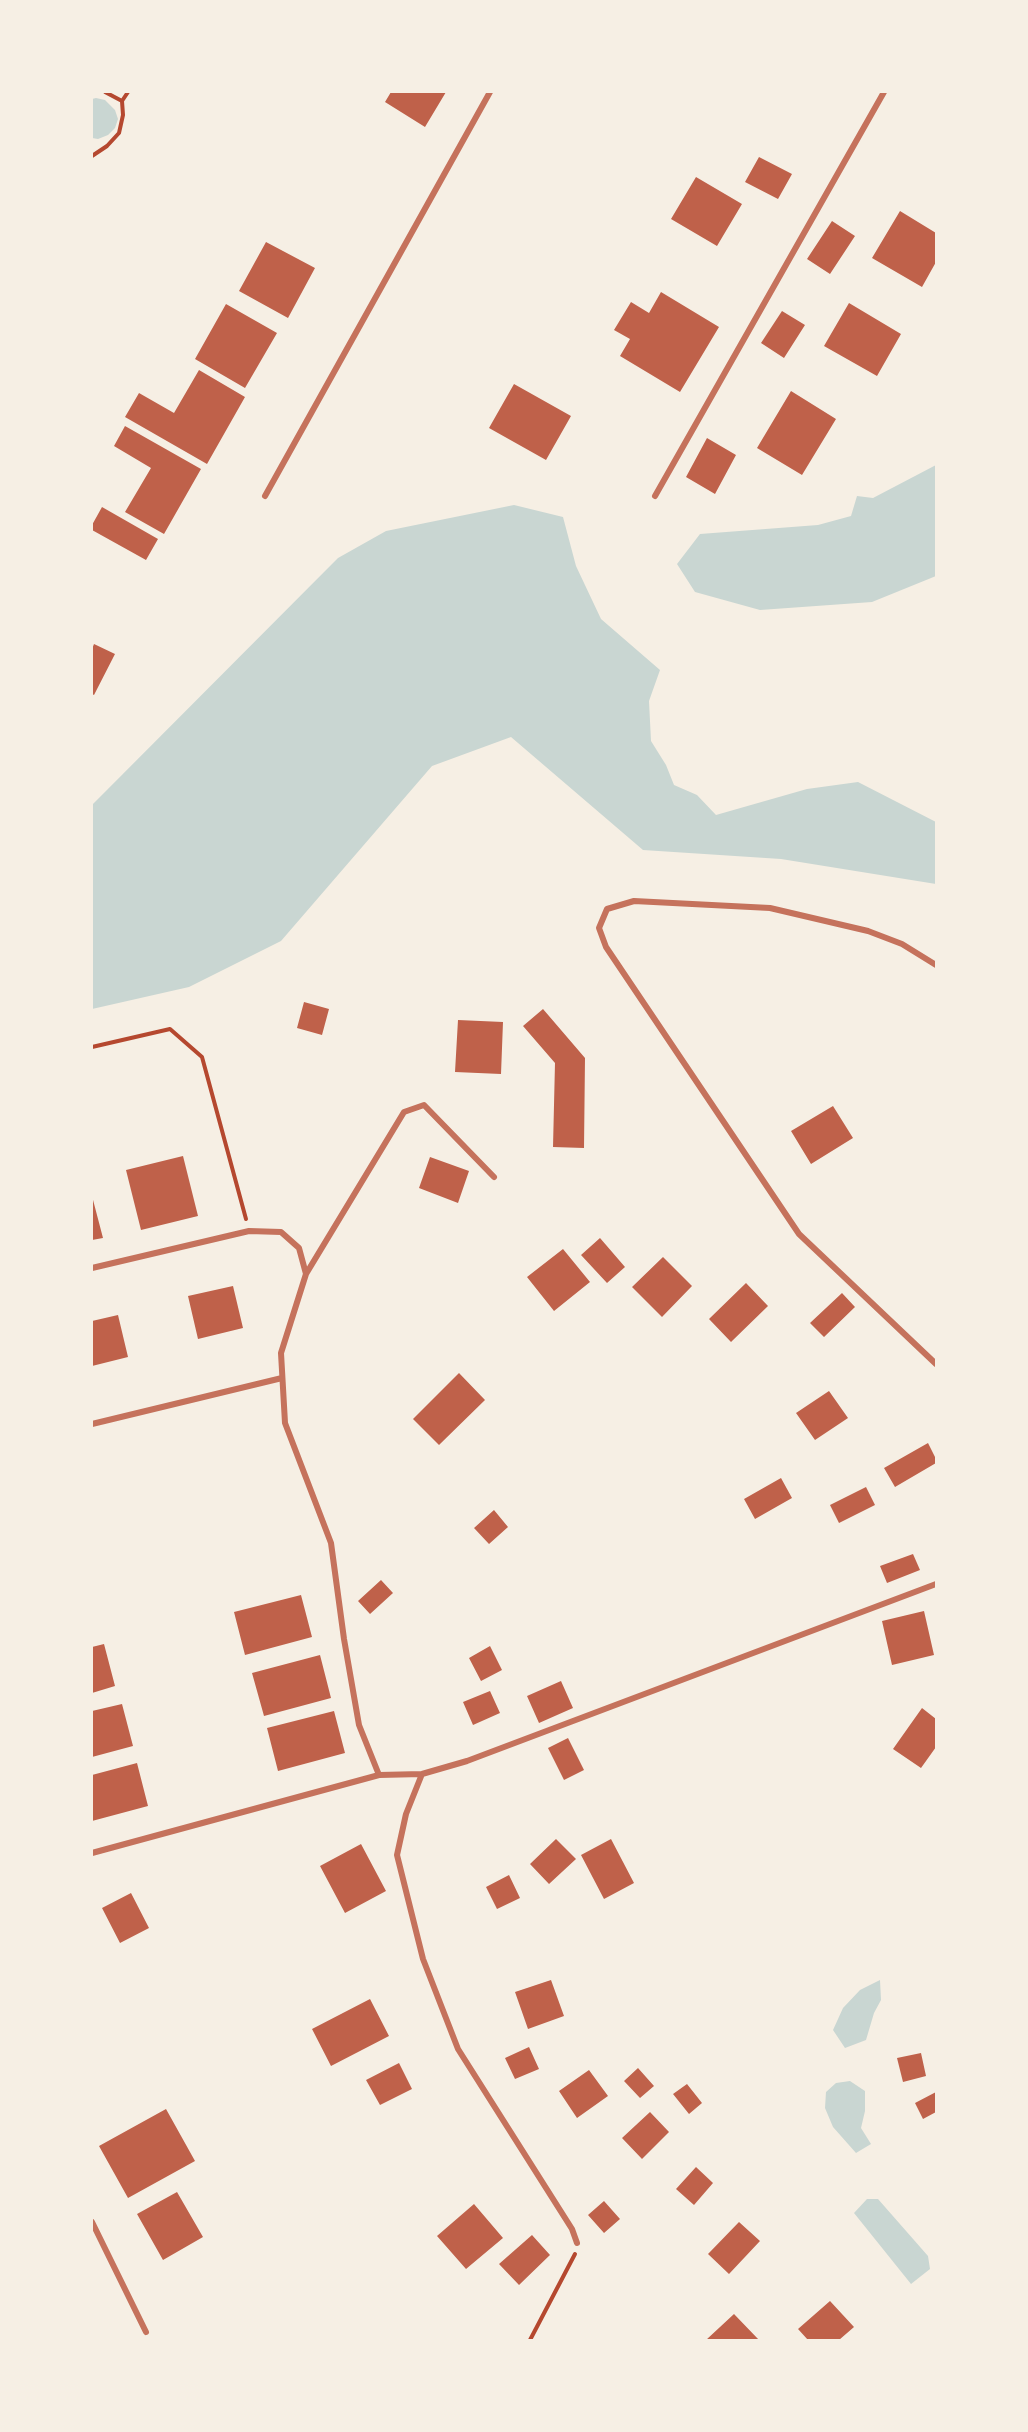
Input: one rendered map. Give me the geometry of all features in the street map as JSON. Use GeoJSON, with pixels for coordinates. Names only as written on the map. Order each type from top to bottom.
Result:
{"type":"FeatureCollection","features":[{"type":"Feature","properties":{"kind":"street"},"geometry":{"type":"LineString","coordinates":[[265,496],[490,92]]}},
{"type":"Feature","properties":{"kind":"street"},"geometry":{"type":"LineString","coordinates":[[655,496],[884,92]]}},
{"type":"Feature","properties":{"kind":"street"},"geometry":{"type":"LineString","coordinates":[[936,965],[903,944],[868,931],[770,908],[634,901],[607,909],[599,928],[606,947],[799,1234],[936,1364]]}},
{"type":"Feature","properties":{"kind":"street"},"geometry":{"type":"LineString","coordinates":[[379,1775],[359,1725],[331,1543],[285,1423],[281,1353],[306,1274],[404,1112],[424,1105],[494,1177]]}},
{"type":"Feature","properties":{"kind":"street"},"geometry":{"type":"LineString","coordinates":[[92,1268],[249,1231],[281,1232],[299,1248],[306,1274]]}},
{"type":"Feature","properties":{"kind":"street"},"geometry":{"type":"LineString","coordinates":[[92,1424],[282,1378]]}},
{"type":"Feature","properties":{"kind":"street"},"geometry":{"type":"LineString","coordinates":[[92,1853],[379,1775],[422,1774],[467,1761],[936,1584]]}},
{"type":"Feature","properties":{"kind":"street"},"geometry":{"type":"LineString","coordinates":[[422,1774],[406,1814],[397,1855],[423,1959],[458,2049],[572,2229],[577,2242]]}},
{"type":"Feature","properties":{"kind":"street"},"geometry":{"type":"LineString","coordinates":[[92,2223],[146,2332]]}},
{"type":"Feature","properties":{"kind":"path"},"geometry":{"type":"LineString","coordinates":[[105,92],[122,101]]}},
{"type":"Feature","properties":{"kind":"path"},"geometry":{"type":"LineString","coordinates":[[92,156],[119,133],[123,115],[122,101],[128,92]]}},
{"type":"Feature","properties":{"kind":"path"},"geometry":{"type":"LineString","coordinates":[[92,1047],[170,1029],[202,1057],[249,1231]]}},
{"type":"Feature","properties":{"kind":"path"},"geometry":{"type":"LineString","coordinates":[[530,2340],[575,2258],[577,2242]]}},
{"type":"Feature","properties":{"kind":"shaded area"},"geometry":{"type":"Polygon","coordinates":[[[92,99],[105,100],[115,110],[118,119],[115,128],[108,135],[98,139],[92,138],[92,99]]]}},
{"type":"Feature","properties":{"kind":"shaded area"},"geometry":{"type":"Polygon","coordinates":[[[936,465],[936,576],[872,602],[760,610],[695,592],[677,564],[700,534],[818,525],[851,516],[857,496],[873,498],[936,465]]]}},
{"type":"Feature","properties":{"kind":"shaded area"},"geometry":{"type":"Polygon","coordinates":[[[514,505],[563,517],[576,566],[601,619],[660,670],[649,701],[651,741],[666,765],[674,785],[697,795],[716,815],[807,789],[858,782],[936,822],[936,884],[781,859],[643,850],[511,737],[432,766],[281,941],[189,987],[92,1009],[92,805],[338,558],[386,531],[514,505]]]}},
{"type":"Feature","properties":{"kind":"shaded area"},"geometry":{"type":"Polygon","coordinates":[[[880,1980],[881,2000],[874,2013],[866,2040],[845,2048],[833,2030],[843,2008],[860,1990],[880,1980]]]}},
{"type":"Feature","properties":{"kind":"shaded area"},"geometry":{"type":"Polygon","coordinates":[[[850,2081],[865,2091],[865,2111],[861,2128],[871,2144],[856,2153],[833,2127],[825,2108],[826,2092],[836,2083],[850,2081]]]}},
{"type":"Feature","properties":{"kind":"shaded area"},"geometry":{"type":"Polygon","coordinates":[[[867,2199],[878,2199],[928,2256],[930,2269],[911,2284],[854,2213],[867,2199]]]}},
{"type":"Feature","properties":{"kind":"building"},"geometry":{"type":"Polygon","coordinates":[[[391,92],[446,92],[425,127],[385,102],[391,92]]]}},
{"type":"Feature","properties":{"kind":"building"},"geometry":{"type":"Polygon","coordinates":[[[759,157],[792,174],[778,199],[745,182],[759,157]]]}},
{"type":"Feature","properties":{"kind":"building"},"geometry":{"type":"Polygon","coordinates":[[[696,177],[742,204],[717,246],[671,219],[696,177]]]}},
{"type":"Feature","properties":{"kind":"building"},"geometry":{"type":"Polygon","coordinates":[[[900,211],[936,233],[936,262],[922,287],[872,258],[900,211]]]}},
{"type":"Feature","properties":{"kind":"building"},"geometry":{"type":"Polygon","coordinates":[[[832,221],[855,236],[830,274],[807,259],[832,221]]]}},
{"type":"Feature","properties":{"kind":"building"},"geometry":{"type":"Polygon","coordinates":[[[266,242],[315,268],[288,318],[239,291],[266,242]]]}},
{"type":"Feature","properties":{"kind":"building"},"geometry":{"type":"Polygon","coordinates":[[[661,292],[719,327],[680,392],[620,356],[630,339],[614,330],[631,302],[649,313],[661,292]]]}},
{"type":"Feature","properties":{"kind":"building"},"geometry":{"type":"Polygon","coordinates":[[[849,303],[901,334],[877,376],[824,346],[849,303]]]}},
{"type":"Feature","properties":{"kind":"building"},"geometry":{"type":"Polygon","coordinates":[[[226,304],[277,333],[245,388],[195,359],[226,304]]]}},
{"type":"Feature","properties":{"kind":"building"},"geometry":{"type":"Polygon","coordinates":[[[782,311],[805,325],[784,358],[761,343],[782,311]]]}},
{"type":"Feature","properties":{"kind":"building"},"geometry":{"type":"Polygon","coordinates":[[[199,370],[245,397],[207,464],[125,417],[139,393],[174,413],[199,370]]]}},
{"type":"Feature","properties":{"kind":"building"},"geometry":{"type":"Polygon","coordinates":[[[514,384],[571,416],[546,460],[489,428],[514,384]]]}},
{"type":"Feature","properties":{"kind":"building"},"geometry":{"type":"Polygon","coordinates":[[[791,391],[836,419],[802,475],[757,448],[791,391]]]}},
{"type":"Feature","properties":{"kind":"building"},"geometry":{"type":"Polygon","coordinates":[[[125,426],[201,469],[164,534],[125,512],[151,468],[114,446],[125,426]]]}},
{"type":"Feature","properties":{"kind":"building"},"geometry":{"type":"Polygon","coordinates":[[[707,438],[736,455],[715,494],[686,477],[707,438]]]}},
{"type":"Feature","properties":{"kind":"building"},"geometry":{"type":"Polygon","coordinates":[[[102,507],[158,539],[146,560],[92,530],[92,525],[102,507]]]}},
{"type":"Feature","properties":{"kind":"building"},"geometry":{"type":"Polygon","coordinates":[[[94,644],[115,654],[94,695],[92,694],[92,649],[94,644]]]}},
{"type":"Feature","properties":{"kind":"building"},"geometry":{"type":"Polygon","coordinates":[[[304,1002],[329,1009],[322,1035],[297,1028],[304,1002]]]}},
{"type":"Feature","properties":{"kind":"building"},"geometry":{"type":"Polygon","coordinates":[[[543,1009],[585,1058],[584,1148],[553,1147],[555,1063],[523,1026],[543,1009]]]}},
{"type":"Feature","properties":{"kind":"building"},"geometry":{"type":"Polygon","coordinates":[[[458,1020],[503,1022],[501,1074],[455,1072],[458,1020]]]}},
{"type":"Feature","properties":{"kind":"building"},"geometry":{"type":"Polygon","coordinates":[[[833,1106],[853,1138],[811,1164],[791,1131],[833,1106]]]}},
{"type":"Feature","properties":{"kind":"building"},"geometry":{"type":"Polygon","coordinates":[[[183,1156],[198,1216],[141,1230],[126,1170],[183,1156]]]}},
{"type":"Feature","properties":{"kind":"building"},"geometry":{"type":"Polygon","coordinates":[[[430,1157],[469,1171],[458,1203],[419,1188],[430,1157]]]}},
{"type":"Feature","properties":{"kind":"building"},"geometry":{"type":"Polygon","coordinates":[[[92,1196],[103,1238],[92,1240],[92,1196]]]}},
{"type":"Feature","properties":{"kind":"building"},"geometry":{"type":"Polygon","coordinates":[[[600,1238],[625,1267],[607,1283],[581,1255],[600,1238]]]}},
{"type":"Feature","properties":{"kind":"building"},"geometry":{"type":"Polygon","coordinates":[[[563,1249],[590,1282],[554,1311],[527,1277],[563,1249]]]}},
{"type":"Feature","properties":{"kind":"building"},"geometry":{"type":"Polygon","coordinates":[[[663,1257],[692,1286],[662,1317],[632,1287],[663,1257]]]}},
{"type":"Feature","properties":{"kind":"building"},"geometry":{"type":"Polygon","coordinates":[[[746,1283],[768,1306],[731,1342],[709,1319],[746,1283]]]}},
{"type":"Feature","properties":{"kind":"building"},"geometry":{"type":"Polygon","coordinates":[[[233,1286],[243,1328],[198,1339],[188,1296],[233,1286]]]}},
{"type":"Feature","properties":{"kind":"building"},"geometry":{"type":"Polygon","coordinates":[[[842,1293],[855,1307],[824,1337],[810,1323],[842,1293]]]}},
{"type":"Feature","properties":{"kind":"building"},"geometry":{"type":"Polygon","coordinates":[[[118,1315],[128,1357],[92,1366],[92,1321],[118,1315]]]}},
{"type":"Feature","properties":{"kind":"building"},"geometry":{"type":"Polygon","coordinates":[[[459,1373],[485,1400],[439,1445],[413,1419],[459,1373]]]}},
{"type":"Feature","properties":{"kind":"building"},"geometry":{"type":"Polygon","coordinates":[[[829,1391],[848,1418],[815,1440],[796,1413],[829,1391]]]}},
{"type":"Feature","properties":{"kind":"building"},"geometry":{"type":"Polygon","coordinates":[[[928,1443],[936,1463],[895,1487],[884,1468],[928,1443]]]}},
{"type":"Feature","properties":{"kind":"building"},"geometry":{"type":"Polygon","coordinates":[[[781,1478],[792,1498],[755,1519],[744,1499],[781,1478]]]}},
{"type":"Feature","properties":{"kind":"building"},"geometry":{"type":"Polygon","coordinates":[[[866,1487],[875,1505],[839,1523],[830,1505],[866,1487]]]}},
{"type":"Feature","properties":{"kind":"building"},"geometry":{"type":"Polygon","coordinates":[[[494,1510],[508,1527],[489,1544],[474,1528],[494,1510]]]}},
{"type":"Feature","properties":{"kind":"building"},"geometry":{"type":"Polygon","coordinates":[[[913,1554],[920,1570],[887,1583],[880,1566],[913,1554]]]}},
{"type":"Feature","properties":{"kind":"building"},"geometry":{"type":"Polygon","coordinates":[[[381,1580],[393,1593],[370,1614],[358,1601],[381,1580]]]}},
{"type":"Feature","properties":{"kind":"building"},"geometry":{"type":"Polygon","coordinates":[[[301,1595],[312,1637],[245,1655],[234,1612],[301,1595]]]}},
{"type":"Feature","properties":{"kind":"building"},"geometry":{"type":"Polygon","coordinates":[[[924,1611],[934,1655],[892,1665],[882,1621],[924,1611]]]}},
{"type":"Feature","properties":{"kind":"building"},"geometry":{"type":"Polygon","coordinates":[[[104,1644],[115,1686],[92,1693],[92,1647],[104,1644]]]}},
{"type":"Feature","properties":{"kind":"building"},"geometry":{"type":"Polygon","coordinates":[[[490,1646],[502,1670],[481,1681],[469,1658],[490,1646]]]}},
{"type":"Feature","properties":{"kind":"building"},"geometry":{"type":"Polygon","coordinates":[[[320,1655],[331,1698],[264,1716],[252,1673],[320,1655]]]}},
{"type":"Feature","properties":{"kind":"building"},"geometry":{"type":"Polygon","coordinates":[[[561,1681],[573,1708],[539,1723],[527,1696],[561,1681]]]}},
{"type":"Feature","properties":{"kind":"building"},"geometry":{"type":"Polygon","coordinates":[[[490,1691],[500,1713],[473,1725],[463,1702],[490,1691]]]}},
{"type":"Feature","properties":{"kind":"building"},"geometry":{"type":"Polygon","coordinates":[[[122,1704],[133,1746],[92,1757],[92,1711],[122,1704]]]}},
{"type":"Feature","properties":{"kind":"building"},"geometry":{"type":"Polygon","coordinates":[[[922,1708],[936,1719],[936,1747],[921,1768],[893,1749],[922,1708]]]}},
{"type":"Feature","properties":{"kind":"building"},"geometry":{"type":"Polygon","coordinates":[[[334,1711],[345,1753],[278,1771],[267,1728],[334,1711]]]}},
{"type":"Feature","properties":{"kind":"building"},"geometry":{"type":"Polygon","coordinates":[[[568,1738],[584,1770],[564,1780],[548,1748],[568,1738]]]}},
{"type":"Feature","properties":{"kind":"building"},"geometry":{"type":"Polygon","coordinates":[[[137,1763],[148,1806],[92,1821],[92,1775],[137,1763]]]}},
{"type":"Feature","properties":{"kind":"building"},"geometry":{"type":"Polygon","coordinates":[[[556,1839],[576,1859],[549,1884],[530,1864],[556,1839]]]}},
{"type":"Feature","properties":{"kind":"building"},"geometry":{"type":"Polygon","coordinates":[[[611,1839],[634,1883],[604,1899],[581,1855],[611,1839]]]}},
{"type":"Feature","properties":{"kind":"building"},"geometry":{"type":"Polygon","coordinates":[[[361,1844],[386,1891],[345,1913],[320,1866],[361,1844]]]}},
{"type":"Feature","properties":{"kind":"building"},"geometry":{"type":"Polygon","coordinates":[[[509,1875],[520,1898],[497,1909],[486,1887],[509,1875]]]}},
{"type":"Feature","properties":{"kind":"building"},"geometry":{"type":"Polygon","coordinates":[[[131,1893],[149,1928],[120,1943],[102,1908],[131,1893]]]}},
{"type":"Feature","properties":{"kind":"building"},"geometry":{"type":"Polygon","coordinates":[[[551,1980],[564,2016],[528,2029],[515,1992],[551,1980]]]}},
{"type":"Feature","properties":{"kind":"building"},"geometry":{"type":"Polygon","coordinates":[[[370,1999],[389,2036],[331,2066],[312,2029],[370,1999]]]}},
{"type":"Feature","properties":{"kind":"building"},"geometry":{"type":"Polygon","coordinates":[[[529,2047],[539,2069],[515,2079],[505,2058],[529,2047]]]}},
{"type":"Feature","properties":{"kind":"building"},"geometry":{"type":"Polygon","coordinates":[[[921,2053],[926,2076],[903,2082],[897,2058],[921,2053]]]}},
{"type":"Feature","properties":{"kind":"building"},"geometry":{"type":"Polygon","coordinates":[[[399,2063],[412,2089],[380,2105],[366,2080],[399,2063]]]}},
{"type":"Feature","properties":{"kind":"building"},"geometry":{"type":"Polygon","coordinates":[[[638,2068],[654,2086],[640,2098],[624,2081],[638,2068]]]}},
{"type":"Feature","properties":{"kind":"building"},"geometry":{"type":"Polygon","coordinates":[[[589,2070],[608,2096],[577,2118],[559,2091],[589,2070]]]}},
{"type":"Feature","properties":{"kind":"building"},"geometry":{"type":"Polygon","coordinates":[[[687,2084],[702,2103],[689,2114],[673,2094],[687,2084]]]}},
{"type":"Feature","properties":{"kind":"building"},"geometry":{"type":"Polygon","coordinates":[[[936,2092],[936,2112],[923,2119],[915,2103],[936,2092]]]}},
{"type":"Feature","properties":{"kind":"building"},"geometry":{"type":"Polygon","coordinates":[[[166,2109],[195,2161],[128,2198],[99,2146],[166,2109]]]}},
{"type":"Feature","properties":{"kind":"building"},"geometry":{"type":"Polygon","coordinates":[[[650,2112],[669,2132],[642,2159],[622,2138],[650,2112]]]}},
{"type":"Feature","properties":{"kind":"building"},"geometry":{"type":"Polygon","coordinates":[[[696,2167],[713,2183],[694,2205],[676,2189],[696,2167]]]}},
{"type":"Feature","properties":{"kind":"building"},"geometry":{"type":"Polygon","coordinates":[[[177,2192],[203,2237],[163,2260],[137,2214],[177,2192]]]}},
{"type":"Feature","properties":{"kind":"building"},"geometry":{"type":"Polygon","coordinates":[[[604,2201],[620,2219],[604,2233],[588,2215],[604,2201]]]}},
{"type":"Feature","properties":{"kind":"building"},"geometry":{"type":"Polygon","coordinates":[[[474,2204],[503,2238],[466,2269],[437,2236],[474,2204]]]}},
{"type":"Feature","properties":{"kind":"building"},"geometry":{"type":"Polygon","coordinates":[[[739,2222],[760,2241],[729,2274],[708,2254],[739,2222]]]}},
{"type":"Feature","properties":{"kind":"building"},"geometry":{"type":"Polygon","coordinates":[[[532,2235],[550,2255],[519,2285],[499,2264],[532,2235]]]}},
{"type":"Feature","properties":{"kind":"building"},"geometry":{"type":"Polygon","coordinates":[[[830,2301],[854,2327],[839,2340],[808,2340],[798,2329],[830,2301]]]}},
{"type":"Feature","properties":{"kind":"building"},"geometry":{"type":"Polygon","coordinates":[[[734,2314],[759,2340],[706,2340],[734,2314]]]}}]}
